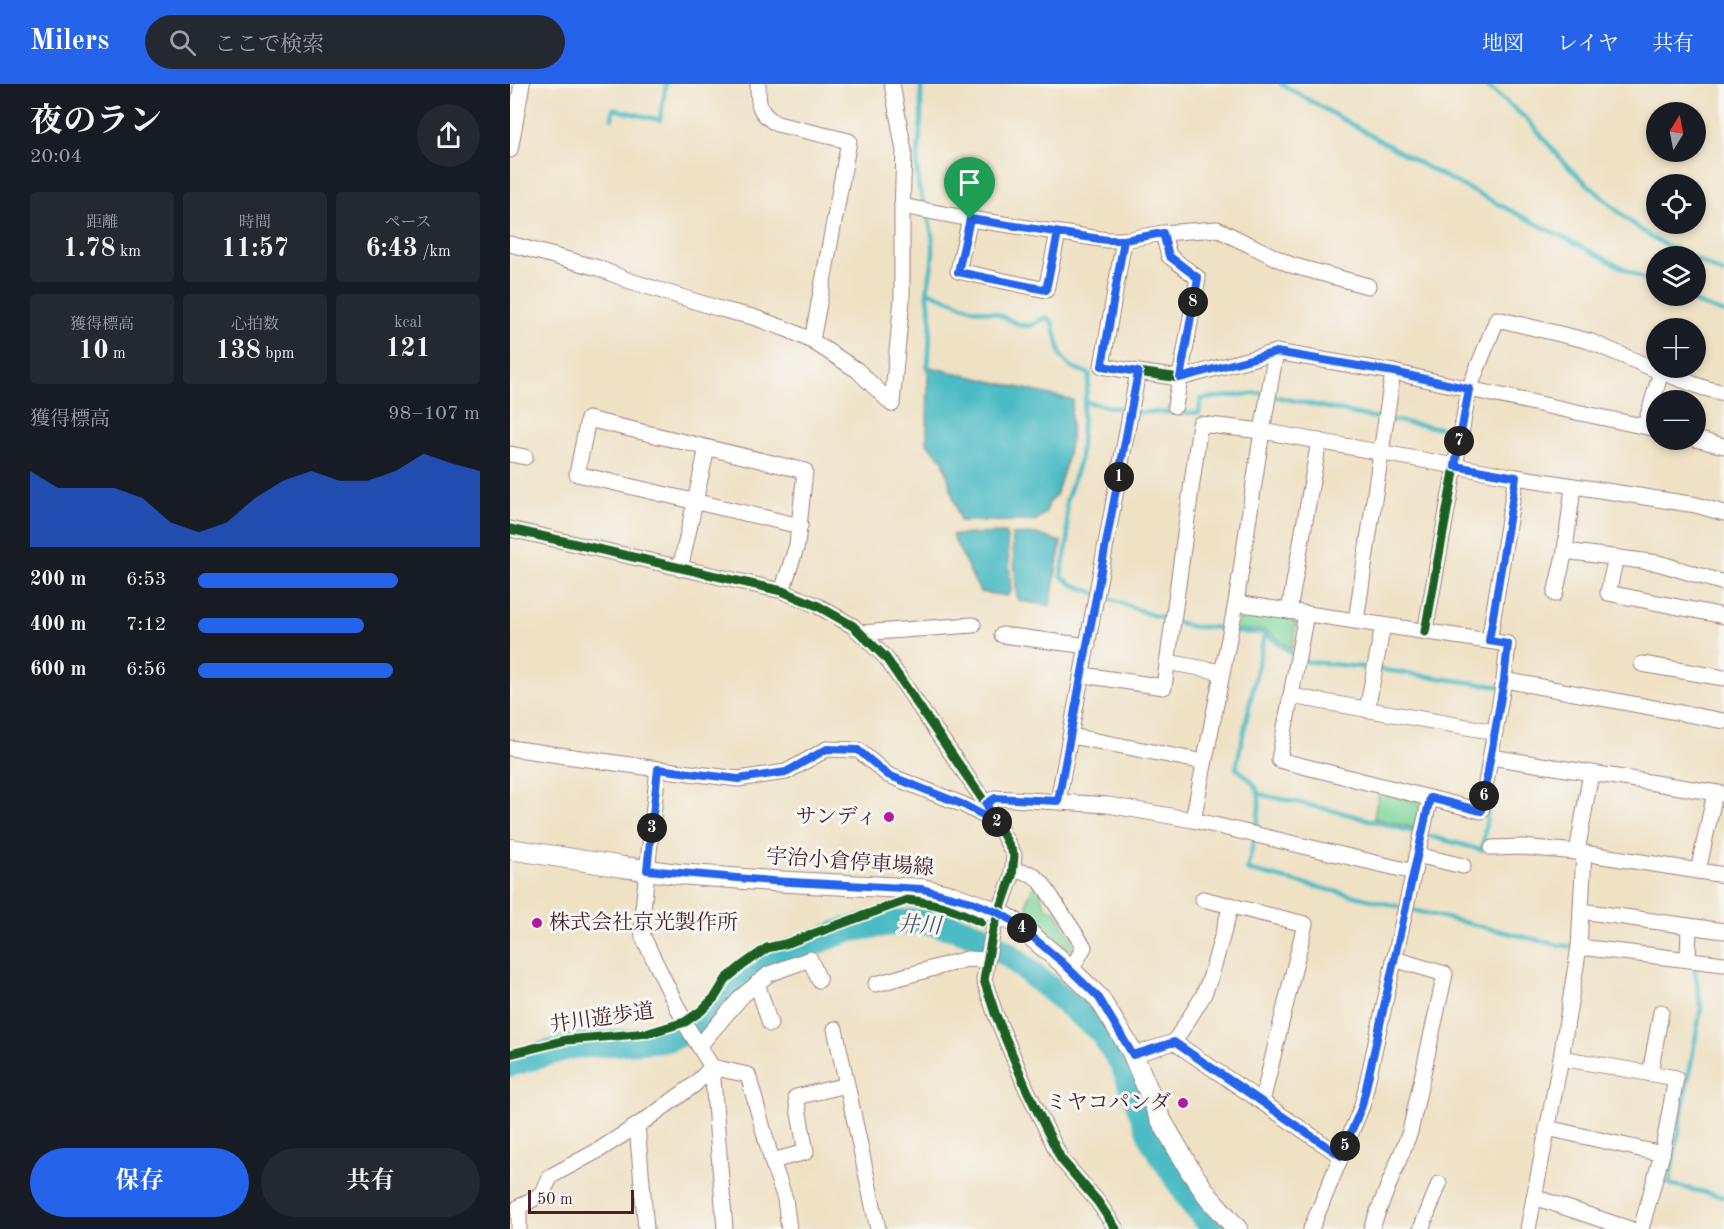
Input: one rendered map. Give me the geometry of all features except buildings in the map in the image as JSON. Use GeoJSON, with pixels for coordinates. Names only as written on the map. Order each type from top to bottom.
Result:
{"type":"FeatureCollection","features":[{"type":"Feature","properties":{"kind":"main road","name":"宇治小倉停車場線"},"geometry":{"type":"LineString","coordinates":[[510,849],[647,870],[772,881],[922,889],[962,899],[996,922],[1016,923],[1071,970],[1099,998],[1133,1055],[1160,1118],[1190,1170],[1208,1196],[1237,1229]]}},
{"type":"Feature","properties":{"kind":"street"},"geometry":{"type":"LineString","coordinates":[[510,150],[522,84]]}},
{"type":"Feature","properties":{"kind":"street"},"geometry":{"type":"LineString","coordinates":[[758,84],[758,105],[766,118],[777,124],[849,141],[812,340]]}},
{"type":"Feature","properties":{"kind":"street"},"geometry":{"type":"LineString","coordinates":[[510,243],[587,265],[789,330],[812,340],[857,370],[892,404],[902,299],[904,151],[892,84]]}},
{"type":"Feature","properties":{"kind":"street"},"geometry":{"type":"LineString","coordinates":[[902,206],[1107,240],[1216,229],[1291,265],[1368,286]]}},
{"type":"Feature","properties":{"kind":"street"},"geometry":{"type":"LineString","coordinates":[[970,219],[958,272],[1046,290],[1058,233]]}},
{"type":"Feature","properties":{"kind":"street"},"geometry":{"type":"LineString","coordinates":[[1163,233],[1169,256],[1198,278],[1175,406]]}},
{"type":"Feature","properties":{"kind":"street"},"geometry":{"type":"LineString","coordinates":[[1124,240],[1102,366],[1180,378],[1276,352],[1394,372],[1646,426]]}},
{"type":"Feature","properties":{"kind":"street"},"geometry":{"type":"LineString","coordinates":[[1425,632],[1469,389],[1497,320],[1589,341],[1646,366]]}},
{"type":"Feature","properties":{"kind":"street"},"geometry":{"type":"LineString","coordinates":[[1193,820],[1236,603],[1276,352]]}},
{"type":"Feature","properties":{"kind":"street"},"geometry":{"type":"LineString","coordinates":[[1058,801],[1138,372]]}},
{"type":"Feature","properties":{"kind":"street"},"geometry":{"type":"LineString","coordinates":[[1356,621],[1394,372]]}},
{"type":"Feature","properties":{"kind":"street"},"geometry":{"type":"LineString","coordinates":[[1677,378],[1724,393]]}},
{"type":"Feature","properties":{"kind":"street"},"geometry":{"type":"LineString","coordinates":[[782,591],[797,545],[800,526],[806,471],[588,419],[577,474],[800,526]]}},
{"type":"Feature","properties":{"kind":"street"},"geometry":{"type":"LineString","coordinates":[[1083,675],[1164,687],[1200,424],[1262,431],[1516,477],[1696,505],[1724,513]]}},
{"type":"Feature","properties":{"kind":"street"},"geometry":{"type":"LineString","coordinates":[[1289,611],[1319,441]]}},
{"type":"Feature","properties":{"kind":"street"},"geometry":{"type":"LineString","coordinates":[[1706,442],[1724,446]]}},
{"type":"Feature","properties":{"kind":"street"},"geometry":{"type":"LineString","coordinates":[[680,569],[707,448]]}},
{"type":"Feature","properties":{"kind":"street"},"geometry":{"type":"LineString","coordinates":[[1489,641],[1516,477]]}},
{"type":"Feature","properties":{"kind":"street"},"geometry":{"type":"LineString","coordinates":[[1555,594],[1565,551],[1573,486]]}},
{"type":"Feature","properties":{"kind":"street"},"geometry":{"type":"LineString","coordinates":[[510,529],[782,591],[818,606],[853,626],[886,657],[986,804],[1014,855],[1012,876],[996,922],[987,956],[984,980],[1026,1088],[1061,1159],[1101,1206],[1114,1229]]}},
{"type":"Feature","properties":{"kind":"street"},"geometry":{"type":"LineString","coordinates":[[1565,551],[1658,563],[1724,584]]}},
{"type":"Feature","properties":{"kind":"street"},"geometry":{"type":"LineString","coordinates":[[1616,557],[1608,593],[1724,616]]}},
{"type":"Feature","properties":{"kind":"street"},"geometry":{"type":"LineString","coordinates":[[1236,603],[1508,644],[1481,811],[1279,760],[1306,614]]}},
{"type":"Feature","properties":{"kind":"street"},"geometry":{"type":"LineString","coordinates":[[861,633],[973,625]]}},
{"type":"Feature","properties":{"kind":"street"},"geometry":{"type":"LineString","coordinates":[[1367,710],[1383,625]]}},
{"type":"Feature","properties":{"kind":"street"},"geometry":{"type":"LineString","coordinates":[[1002,635],[1088,646]]}},
{"type":"Feature","properties":{"kind":"street"},"geometry":{"type":"LineString","coordinates":[[1167,662],[1222,672]]}},
{"type":"Feature","properties":{"kind":"street"},"geometry":{"type":"LineString","coordinates":[[1642,664],[1724,678]]}},
{"type":"Feature","properties":{"kind":"street"},"geometry":{"type":"LineString","coordinates":[[1504,680],[1724,721]]}},
{"type":"Feature","properties":{"kind":"street"},"geometry":{"type":"LineString","coordinates":[[1291,696],[1495,732]]}},
{"type":"Feature","properties":{"kind":"street"},"geometry":{"type":"LineString","coordinates":[[1071,736],[1204,762]]}},
{"type":"Feature","properties":{"kind":"street"},"geometry":{"type":"LineString","coordinates":[[510,748],[738,779],[786,772],[827,749],[858,750],[888,775],[964,805],[998,823]]}},
{"type":"Feature","properties":{"kind":"street"},"geometry":{"type":"LineString","coordinates":[[1491,757],[1719,794],[1698,871]]}},
{"type":"Feature","properties":{"kind":"street"},"geometry":{"type":"LineString","coordinates":[[658,769],[642,918],[643,937],[686,1024],[712,1067],[725,1229]]}},
{"type":"Feature","properties":{"kind":"street"},"geometry":{"type":"LineString","coordinates":[[1528,1229],[1561,1058],[1579,947],[1580,853],[1591,773]]}},
{"type":"Feature","properties":{"kind":"street"},"geometry":{"type":"LineString","coordinates":[[986,804],[995,798],[1107,805],[1193,820],[1414,872]]}},
{"type":"Feature","properties":{"kind":"street"},"geometry":{"type":"LineString","coordinates":[[1311,1229],[1362,1106],[1430,798]]}},
{"type":"Feature","properties":{"kind":"street"},"geometry":{"type":"LineString","coordinates":[[1492,848],[1522,847],[1580,853],[1724,875]]}},
{"type":"Feature","properties":{"kind":"street"},"geometry":{"type":"LineString","coordinates":[[1418,855],[1463,866]]}},
{"type":"Feature","properties":{"kind":"street"},"geometry":{"type":"LineString","coordinates":[[1012,870],[1032,874],[1042,883],[1084,947],[1071,970]]}},
{"type":"Feature","properties":{"kind":"street"},"geometry":{"type":"LineString","coordinates":[[1203,899],[1305,924],[1262,1102]]}},
{"type":"Feature","properties":{"kind":"street"},"geometry":{"type":"LineString","coordinates":[[1133,1055],[1174,1042],[1203,996],[1231,905]]}},
{"type":"Feature","properties":{"kind":"street"},"geometry":{"type":"LineString","coordinates":[[1581,911],[1724,931]]}},
{"type":"Feature","properties":{"kind":"street"},"geometry":{"type":"LineString","coordinates":[[1688,959],[1689,926]]}},
{"type":"Feature","properties":{"kind":"street"},"geometry":{"type":"LineString","coordinates":[[1579,947],[1724,964]]}},
{"type":"Feature","properties":{"kind":"street"},"geometry":{"type":"LineString","coordinates":[[876,984],[967,959],[987,956]]}},
{"type":"Feature","properties":{"kind":"street"},"geometry":{"type":"LineString","coordinates":[[697,1043],[742,996],[768,974],[810,959],[819,980]]}},
{"type":"Feature","properties":{"kind":"street"},"geometry":{"type":"LineString","coordinates":[[1371,1229],[1410,1132],[1445,974],[1394,959]]}},
{"type":"Feature","properties":{"kind":"street"},"geometry":{"type":"LineString","coordinates":[[758,983],[770,1024]]}},
{"type":"Feature","properties":{"kind":"street"},"geometry":{"type":"LineString","coordinates":[[1650,1074],[1661,1011]]}},
{"type":"Feature","properties":{"kind":"street"},"geometry":{"type":"LineString","coordinates":[[835,1029],[878,1229]]}},
{"type":"Feature","properties":{"kind":"street"},"geometry":{"type":"LineString","coordinates":[[1174,1042],[1341,1156]]}},
{"type":"Feature","properties":{"kind":"street"},"geometry":{"type":"LineString","coordinates":[[1561,1058],[1676,1078],[1662,1154],[1641,1229]]}},
{"type":"Feature","properties":{"kind":"street"},"geometry":{"type":"LineString","coordinates":[[519,1229],[519,1207],[542,1194],[550,1176],[599,1150],[637,1126],[694,1085],[712,1067]]}},
{"type":"Feature","properties":{"kind":"street"},"geometry":{"type":"LineString","coordinates":[[712,1067],[748,1075],[785,1199],[789,1229]]}},
{"type":"Feature","properties":{"kind":"street"},"geometry":{"type":"LineString","coordinates":[[772,1161],[806,1152],[796,1097],[847,1085]]}},
{"type":"Feature","properties":{"kind":"street"},"geometry":{"type":"LineString","coordinates":[[637,1126],[646,1229]]}},
{"type":"Feature","properties":{"kind":"street"},"geometry":{"type":"LineString","coordinates":[[1547,1128],[1662,1154]]}},
{"type":"Feature","properties":{"kind":"street"},"geometry":{"type":"LineString","coordinates":[[1421,1229],[1439,1184]]}},
{"type":"Feature","properties":{"kind":"street"},"geometry":{"type":"LineString","coordinates":[[1534,1197],[1630,1229]]}},
{"type":"Feature","properties":{"kind":"green space"},"geometry":{"type":"Polygon","coordinates":[[[1245,610],[1292,618],[1296,625],[1292,649],[1266,630],[1237,630],[1240,613],[1245,610]]]}},
{"type":"Feature","properties":{"kind":"green space"},"geometry":{"type":"Polygon","coordinates":[[[1379,790],[1417,799],[1422,807],[1417,829],[1374,818],[1379,790]]]}},
{"type":"Feature","properties":{"kind":"green space"},"geometry":{"type":"Polygon","coordinates":[[[1036,882],[1042,889],[1041,896],[1047,909],[1055,910],[1076,946],[1073,952],[1046,931],[1029,911],[1028,899],[1036,882]]]}},
{"type":"Feature","properties":{"kind":"water"},"geometry":{"type":"Polygon","coordinates":[[[925,366],[1073,400],[1071,437],[1056,495],[1049,503],[1045,513],[1035,521],[960,521],[943,460],[927,442],[928,373],[925,366]]]}},
{"type":"Feature","properties":{"kind":"water"},"geometry":{"type":"Polygon","coordinates":[[[1005,533],[1011,591],[1007,596],[980,592],[952,535],[1005,533]]]}},
{"type":"Feature","properties":{"kind":"water"},"geometry":{"type":"Polygon","coordinates":[[[1036,534],[1061,542],[1050,606],[1020,601],[1017,598],[1012,535],[1036,534]]]}},
{"type":"Feature","properties":{"kind":"waterway"},"geometry":{"type":"LineString","coordinates":[[612,118],[613,109],[660,120],[666,84]]}},
{"type":"Feature","properties":{"kind":"waterway"},"geometry":{"type":"LineString","coordinates":[[921,84],[917,167],[919,189],[925,206]]}},
{"type":"Feature","properties":{"kind":"waterway"},"geometry":{"type":"LineString","coordinates":[[1281,84],[1430,169],[1646,280]]}},
{"type":"Feature","properties":{"kind":"waterway"},"geometry":{"type":"LineString","coordinates":[[1485,84],[1529,121],[1566,165],[1629,221],[1652,238],[1668,246]]}},
{"type":"Feature","properties":{"kind":"waterway"},"geometry":{"type":"LineString","coordinates":[[927,214],[933,253],[927,291],[973,309],[995,313],[1020,325],[1030,326],[1046,317],[1053,323],[1061,356],[1071,367],[1090,374],[1083,410],[1080,460],[1066,502],[1068,540],[1061,576],[1072,584],[1146,613],[1193,627],[1265,633],[1295,656]]}},
{"type":"Feature","properties":{"kind":"waterway"},"geometry":{"type":"LineString","coordinates":[[1706,265],[1724,274]]}},
{"type":"Feature","properties":{"kind":"waterway"},"geometry":{"type":"LineString","coordinates":[[927,291],[931,318],[928,366]]}},
{"type":"Feature","properties":{"kind":"waterway"},"geometry":{"type":"LineString","coordinates":[[1705,306],[1724,313]]}},
{"type":"Feature","properties":{"kind":"waterway"},"geometry":{"type":"LineString","coordinates":[[1085,402],[1137,412],[1199,413],[1201,399],[1259,393],[1365,416],[1453,430]]}},
{"type":"Feature","properties":{"kind":"waterway"},"geometry":{"type":"LineString","coordinates":[[1265,633],[1236,768],[1255,785],[1259,800],[1256,831],[1247,870],[1558,945],[1576,947]]}},
{"type":"Feature","properties":{"kind":"waterway"},"geometry":{"type":"LineString","coordinates":[[1302,661],[1370,668],[1501,687]]}},
{"type":"Feature","properties":{"kind":"waterway"},"geometry":{"type":"LineString","coordinates":[[1259,794],[1339,812],[1482,850],[1488,810]]}},
{"type":"Feature","properties":{"kind":"waterway","name":"井川"},"geometry":{"type":"LineString","coordinates":[[510,1064],[572,1046],[667,1039],[697,1027],[761,964],[846,930],[899,922],[928,922],[955,928],[980,936],[1009,955],[1102,1032],[1123,1065],[1153,1141],[1193,1204],[1215,1229]]}},
{"type":"Feature","properties":{"kind":"waterway"},"geometry":{"type":"LineString","coordinates":[[1694,965],[1701,1008],[1669,1184],[1724,1197]]}},
{"type":"Feature","properties":{"kind":"cycle path"},"geometry":{"type":"LineString","coordinates":[[1058,801],[1138,372],[1180,378],[1276,352],[1393,372],[1469,389],[1425,632]]}},
{"type":"Feature","properties":{"kind":"cycle path"},"geometry":{"type":"LineString","coordinates":[[510,529],[782,591],[818,606],[853,626],[886,658],[990,810],[1014,855],[1012,876],[993,930],[984,980],[1026,1088],[1061,1159],[1098,1202],[1116,1229]]}},
{"type":"Feature","properties":{"kind":"cycle path","name":"井川遊歩道"},"geometry":{"type":"LineString","coordinates":[[510,1054],[566,1040],[649,1033],[685,1022],[715,997],[726,979],[767,948],[785,944],[907,900],[945,907],[981,922]]}},
{"type":"Feature","properties":{"kind":"place","name":"サンディ"},"geometry":{"type":"Point","coordinates":[889,817]}},
{"type":"Feature","properties":{"kind":"place","name":"株式会社京光製作所"},"geometry":{"type":"Point","coordinates":[537,923]}},
{"type":"Feature","properties":{"kind":"place","name":"ミヤコパンダ"},"geometry":{"type":"Point","coordinates":[1183,1103]}},
{"type":"Feature","properties":{"kind":"route"},"geometry":{"type":"LineString","coordinates":[[970,219],[958,272],[1046,290],[1058,233],[1107,240],[1124,240],[1163,233],[1169,256],[1198,278],[1180,378],[1276,352],[1394,372],[1469,389],[1455,466],[1516,477],[1489,641],[1508,644],[1481,811],[1430,798],[1362,1106],[1341,1156],[1174,1042],[1133,1055],[1099,998],[1062,962],[1016,923],[999,913],[972,902],[922,889],[772,881],[647,870],[658,769],[738,779],[786,772],[827,749],[858,750],[888,775],[964,805],[998,823],[986,804],[995,798],[1058,801],[1138,372],[1102,366],[1124,240],[1107,240],[970,219]]}}]}
